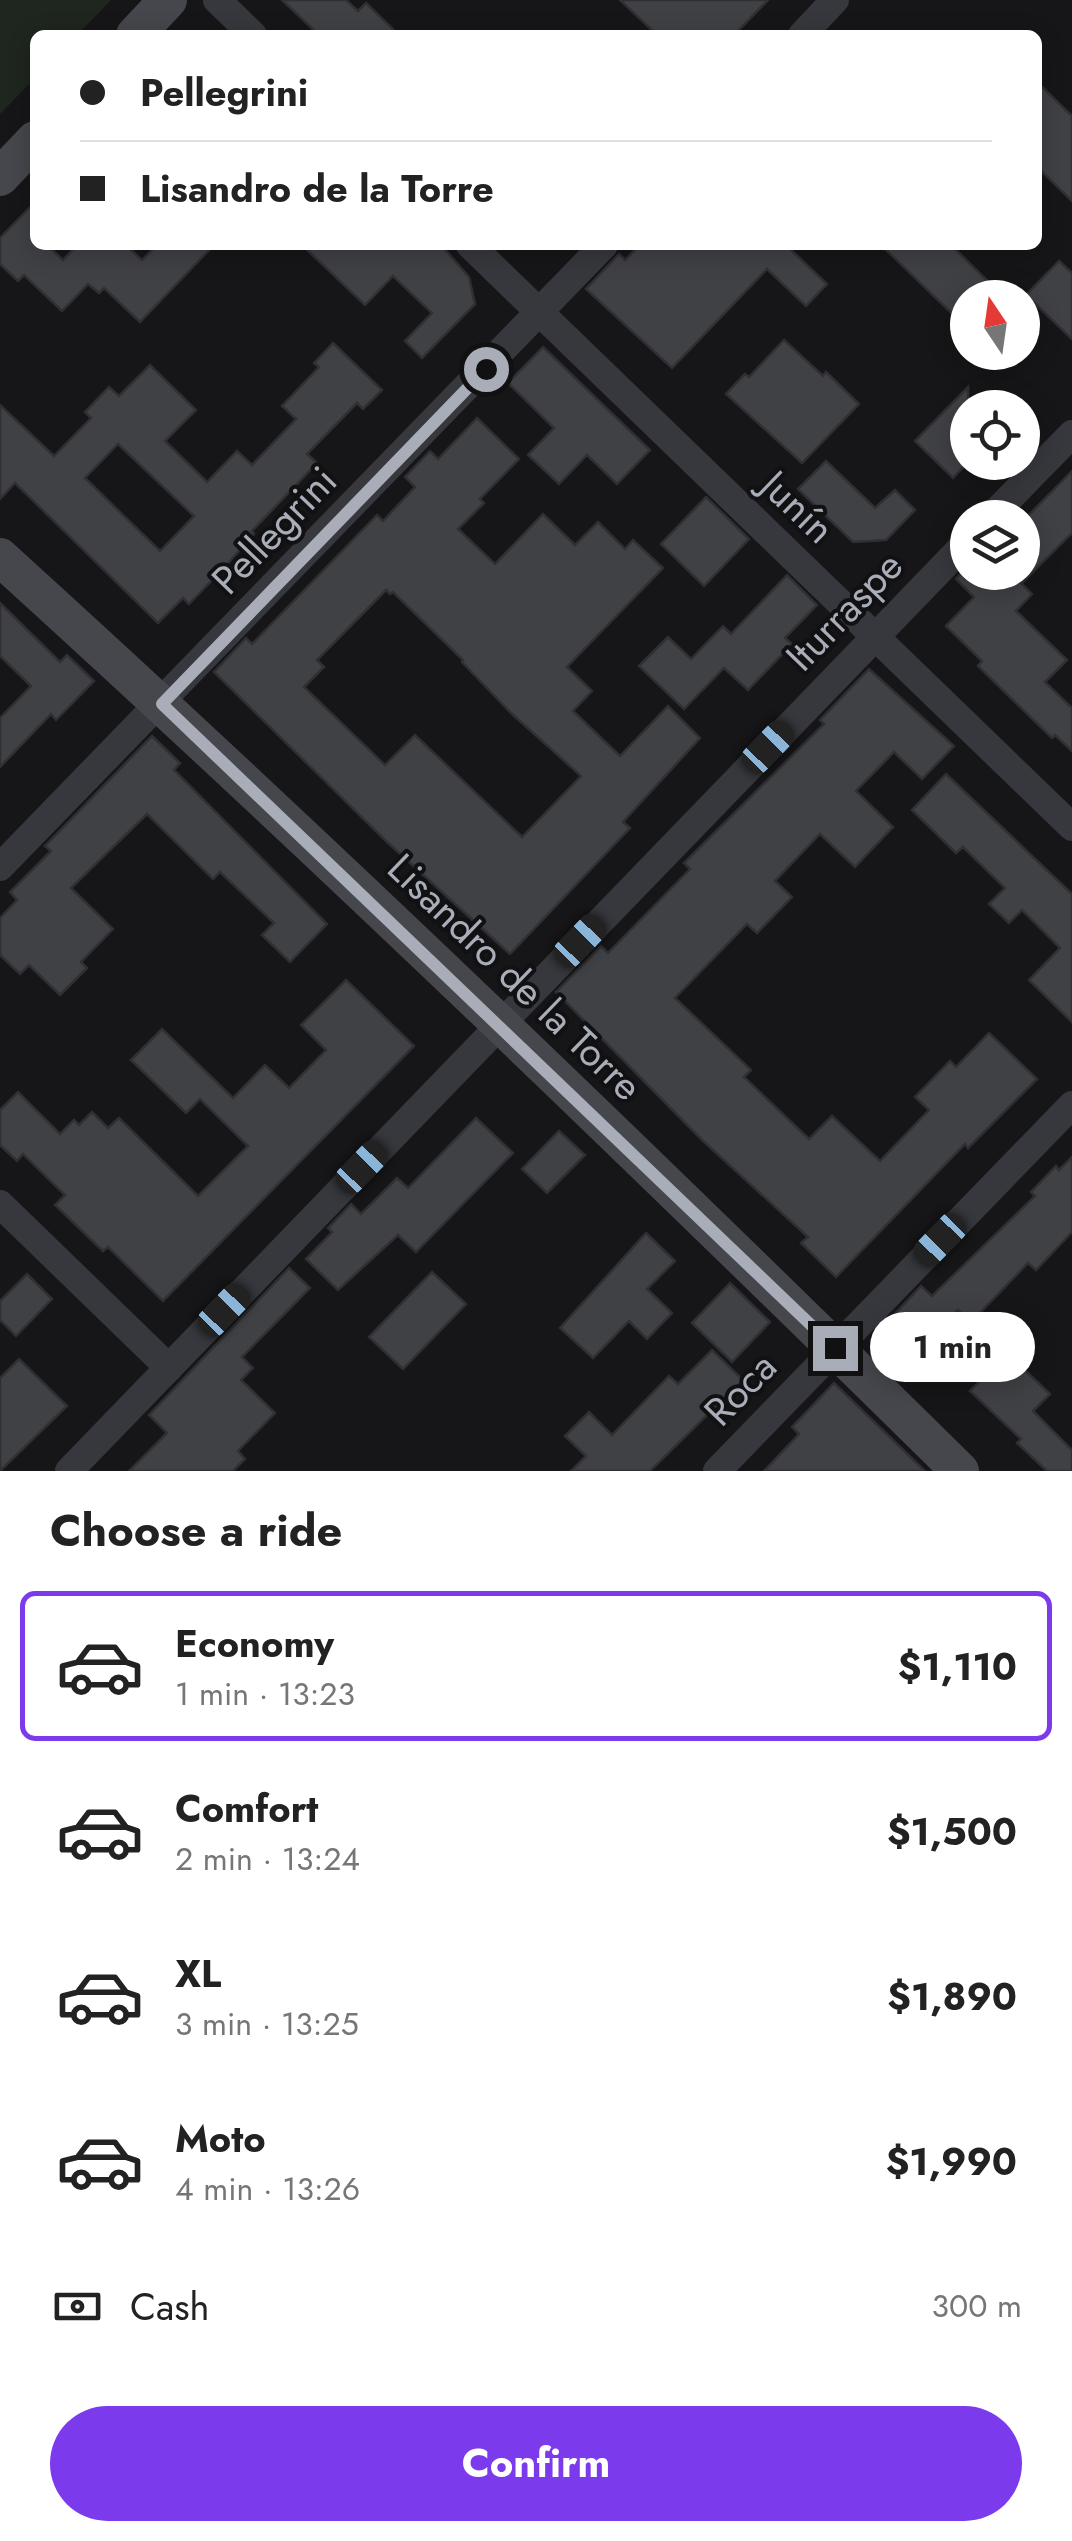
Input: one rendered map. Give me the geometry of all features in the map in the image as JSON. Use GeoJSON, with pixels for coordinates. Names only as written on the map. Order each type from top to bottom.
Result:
{"type":"FeatureCollection","features":[{"type":"Feature","properties":{"kind":"main road"},"geometry":{"type":"LineString","coordinates":[[140,30],[168,0]]}},
{"type":"Feature","properties":{"kind":"main road"},"geometry":{"type":"LineString","coordinates":[[0,176],[30,145]]}},
{"type":"Feature","properties":{"kind":"main road","name":"Lisandro de la Torre"},"geometry":{"type":"LineString","coordinates":[[0,557],[162,704],[500,1024],[960,1471]]}},
{"type":"Feature","properties":{"kind":"street"},"geometry":{"type":"LineString","coordinates":[[217,0],[248,30]]}},
{"type":"Feature","properties":{"kind":"street"},"geometry":{"type":"LineString","coordinates":[[807,30],[835,0]]}},
{"type":"Feature","properties":{"kind":"street","name":"Junín"},"geometry":{"type":"LineString","coordinates":[[475,250],[1072,827]]}},
{"type":"Feature","properties":{"kind":"street","name":"Pellegrini"},"geometry":{"type":"LineString","coordinates":[[0,867],[599,250]]}},
{"type":"Feature","properties":{"kind":"street"},"geometry":{"type":"LineString","coordinates":[[1008,500],[1072,434]]}},
{"type":"Feature","properties":{"kind":"street","name":"Iturraspe"},"geometry":{"type":"LineString","coordinates":[[70,1471],[950,559]]}},
{"type":"Feature","properties":{"kind":"street","name":"Roca"},"geometry":{"type":"LineString","coordinates":[[717,1471],[1072,1105]]}},
{"type":"Feature","properties":{"kind":"street"},"geometry":{"type":"LineString","coordinates":[[0,1204],[169,1368]]}},
{"type":"Feature","properties":{"kind":"shaded area"},"geometry":{"type":"Polygon","coordinates":[[[0,0],[111,0],[82,30],[30,30],[30,83],[0,114],[0,0]]]}},
{"type":"Feature","properties":{"kind":"building"},"geometry":{"type":"Polygon","coordinates":[[[282,0],[346,0],[358,11],[366,3],[394,30],[314,30],[282,0]]]}},
{"type":"Feature","properties":{"kind":"building"},"geometry":{"type":"Polygon","coordinates":[[[620,0],[768,0],[739,30],[652,30],[620,0]]]}},
{"type":"Feature","properties":{"kind":"building"},"geometry":{"type":"Polygon","coordinates":[[[1042,87],[1072,116],[1072,201],[1042,172],[1042,87]]]}},
{"type":"Feature","properties":{"kind":"building"},"geometry":{"type":"Polygon","coordinates":[[[30,207],[30,250],[52,250],[63,260],[72,250],[131,250],[142,260],[152,250],[209,250],[140,322],[104,288],[99,293],[88,284],[62,311],[24,275],[18,281],[0,264],[0,238],[30,207]]]}},
{"type":"Feature","properties":{"kind":"building"},"geometry":{"type":"Polygon","coordinates":[[[307,250],[445,250],[469,277],[475,304],[422,358],[405,341],[432,313],[393,276],[365,305],[307,250]]]}},
{"type":"Feature","properties":{"kind":"building"},"geometry":{"type":"Polygon","coordinates":[[[635,250],[791,250],[827,284],[806,306],[767,269],[672,368],[586,289],[619,254],[625,260],[635,250]]]}},
{"type":"Feature","properties":{"kind":"building"},"geometry":{"type":"Polygon","coordinates":[[[886,250],[956,250],[987,280],[950,280],[950,312],[886,250]]]}},
{"type":"Feature","properties":{"kind":"building"},"geometry":{"type":"Polygon","coordinates":[[[1059,261],[1072,273],[1072,339],[1040,308],[1040,281],[1059,261]]]}},
{"type":"Feature","properties":{"kind":"building"},"geometry":{"type":"Polygon","coordinates":[[[784,340],[859,404],[802,463],[726,394],[745,374],[749,377],[784,340]]]}},
{"type":"Feature","properties":{"kind":"building"},"geometry":{"type":"Polygon","coordinates":[[[333,343],[382,390],[363,409],[357,403],[307,454],[317,463],[189,604],[183,598],[158,623],[15,483],[0,499],[0,405],[54,456],[91,418],[85,412],[109,387],[119,396],[150,365],[196,410],[165,441],[207,482],[237,451],[252,465],[296,419],[282,406],[319,367],[314,363],[333,343]],[[118,444],[85,478],[160,551],[194,516],[118,444]]]}},
{"type":"Feature","properties":{"kind":"building"},"geometry":{"type":"Polygon","coordinates":[[[543,347],[650,450],[617,484],[587,455],[559,484],[528,455],[554,428],[508,383],[543,347]]]}},
{"type":"Feature","properties":{"kind":"building"},"geometry":{"type":"Polygon","coordinates":[[[950,405],[950,475],[915,441],[950,405]]]}},
{"type":"Feature","properties":{"kind":"building"},"geometry":{"type":"Polygon","coordinates":[[[477,418],[519,459],[480,499],[484,503],[458,529],[495,564],[543,514],[575,545],[598,522],[625,549],[633,540],[663,568],[567,667],[592,691],[573,711],[620,756],[668,706],[700,738],[623,822],[630,828],[510,954],[386,841],[214,672],[246,638],[252,644],[377,515],[383,521],[415,487],[405,477],[430,451],[438,459],[477,418]],[[386,590],[317,660],[324,667],[304,687],[385,765],[415,735],[522,837],[581,776],[511,713],[393,592],[386,590]]]}},
{"type":"Feature","properties":{"kind":"building"},"geometry":{"type":"Polygon","coordinates":[[[826,461],[875,508],[895,490],[915,510],[886,540],[853,542],[798,489],[826,461]]]}},
{"type":"Feature","properties":{"kind":"building"},"geometry":{"type":"Polygon","coordinates":[[[1072,471],[1072,533],[1040,565],[1040,504],[1072,471]]]}},
{"type":"Feature","properties":{"kind":"building"},"geometry":{"type":"Polygon","coordinates":[[[706,497],[749,539],[704,586],[661,544],[706,497]]]}},
{"type":"Feature","properties":{"kind":"building"},"geometry":{"type":"Polygon","coordinates":[[[787,575],[817,605],[785,638],[792,644],[748,690],[724,668],[684,709],[639,666],[668,637],[691,659],[723,626],[731,634],[787,575]]]}},
{"type":"Feature","properties":{"kind":"building"},"geometry":{"type":"Polygon","coordinates":[[[967,590],[1028,590],[1032,594],[1016,611],[1067,660],[1045,682],[1072,708],[1072,751],[1055,735],[1052,738],[978,666],[982,661],[946,626],[974,597],[967,590]]]}},
{"type":"Feature","properties":{"kind":"building"},"geometry":{"type":"Polygon","coordinates":[[[0,603],[60,662],[67,655],[94,681],[56,720],[51,714],[0,767],[0,718],[31,686],[0,656],[0,603]]]}},
{"type":"Feature","properties":{"kind":"building"},"geometry":{"type":"Polygon","coordinates":[[[869,669],[954,746],[922,779],[894,752],[856,791],[893,827],[855,867],[820,834],[775,881],[792,897],[757,933],[747,924],[675,998],[751,1070],[744,1077],[809,1139],[832,1116],[880,1161],[929,1110],[915,1097],[950,1061],[956,1067],[989,1033],[1037,1079],[968,1148],[965,1144],[836,1277],[801,1243],[808,1237],[702,1140],[556,992],[601,946],[608,953],[690,869],[684,863],[824,724],[820,720],[869,669]]]}},
{"type":"Feature","properties":{"kind":"building"},"geometry":{"type":"Polygon","coordinates":[[[152,736],[180,763],[174,770],[327,924],[290,962],[262,935],[274,923],[220,872],[213,879],[147,814],[71,888],[113,929],[81,962],[87,968],[60,995],[29,965],[20,974],[0,955],[0,918],[17,900],[10,892],[51,851],[45,846],[152,736]]]}},
{"type":"Feature","properties":{"kind":"building"},"geometry":{"type":"Polygon","coordinates":[[[946,774],[1072,894],[1072,1022],[1029,980],[1060,948],[1022,910],[1009,923],[989,904],[1005,888],[963,847],[956,853],[912,810],[946,774]]]}},
{"type":"Feature","properties":{"kind":"building"},"geometry":{"type":"Polygon","coordinates":[[[346,980],[414,1046],[163,1301],[108,1247],[103,1251],[55,1205],[65,1195],[23,1154],[17,1161],[0,1145],[0,1110],[18,1092],[60,1134],[74,1120],[79,1125],[92,1112],[108,1128],[119,1118],[198,1196],[248,1146],[200,1099],[186,1113],[131,1060],[162,1029],[233,1098],[265,1065],[289,1088],[326,1050],[301,1025],[346,980]]]}},
{"type":"Feature","properties":{"kind":"building"},"geometry":{"type":"Polygon","coordinates":[[[476,1118],[513,1153],[416,1252],[398,1235],[338,1290],[306,1259],[332,1232],[328,1228],[351,1204],[361,1214],[397,1178],[408,1188],[476,1118]]]}},
{"type":"Feature","properties":{"kind":"building"},"geometry":{"type":"Polygon","coordinates":[[[559,1131],[585,1155],[547,1193],[522,1169],[559,1131]]]}},
{"type":"Feature","properties":{"kind":"building"},"geometry":{"type":"Polygon","coordinates":[[[1072,1157],[1072,1232],[1036,1270],[1028,1263],[971,1322],[958,1310],[922,1346],[892,1317],[921,1286],[932,1296],[1035,1196],[1031,1192],[1056,1166],[1059,1170],[1072,1157]]]}},
{"type":"Feature","properties":{"kind":"building"},"geometry":{"type":"Polygon","coordinates":[[[646,1233],[675,1261],[647,1289],[672,1313],[647,1339],[629,1321],[593,1358],[560,1328],[646,1233]]]}},
{"type":"Feature","properties":{"kind":"building"},"geometry":{"type":"Polygon","coordinates":[[[289,1268],[310,1288],[242,1357],[253,1368],[241,1380],[275,1413],[238,1451],[245,1459],[233,1471],[129,1471],[167,1433],[149,1415],[289,1268]]]}},
{"type":"Feature","properties":{"kind":"building"},"geometry":{"type":"Polygon","coordinates":[[[432,1272],[466,1304],[403,1369],[369,1337],[432,1272]]]}},
{"type":"Feature","properties":{"kind":"building"},"geometry":{"type":"Polygon","coordinates":[[[27,1274],[52,1299],[16,1336],[0,1320],[0,1301],[27,1274]]]}},
{"type":"Feature","properties":{"kind":"building"},"geometry":{"type":"Polygon","coordinates":[[[730,1283],[770,1322],[732,1362],[692,1323],[730,1283]]]}},
{"type":"Feature","properties":{"kind":"building"},"geometry":{"type":"Polygon","coordinates":[[[712,1350],[743,1380],[650,1471],[571,1471],[586,1456],[565,1436],[589,1412],[612,1435],[669,1376],[678,1384],[712,1350]]]}},
{"type":"Feature","properties":{"kind":"building"},"geometry":{"type":"Polygon","coordinates":[[[1007,1353],[1050,1394],[1033,1411],[1072,1450],[1072,1471],[1047,1471],[1017,1443],[1021,1439],[970,1391],[1007,1353]]]}},
{"type":"Feature","properties":{"kind":"building"},"geometry":{"type":"Polygon","coordinates":[[[19,1359],[67,1406],[0,1471],[0,1378],[19,1359]]]}},
{"type":"Feature","properties":{"kind":"building"},"geometry":{"type":"Polygon","coordinates":[[[834,1383],[925,1471],[764,1471],[799,1434],[792,1427],[834,1383]]]}},
{"type":"Feature","properties":{"kind":"route"},"geometry":{"type":"LineString","coordinates":[[486,369],[162,704],[835,1348]]}}]}
